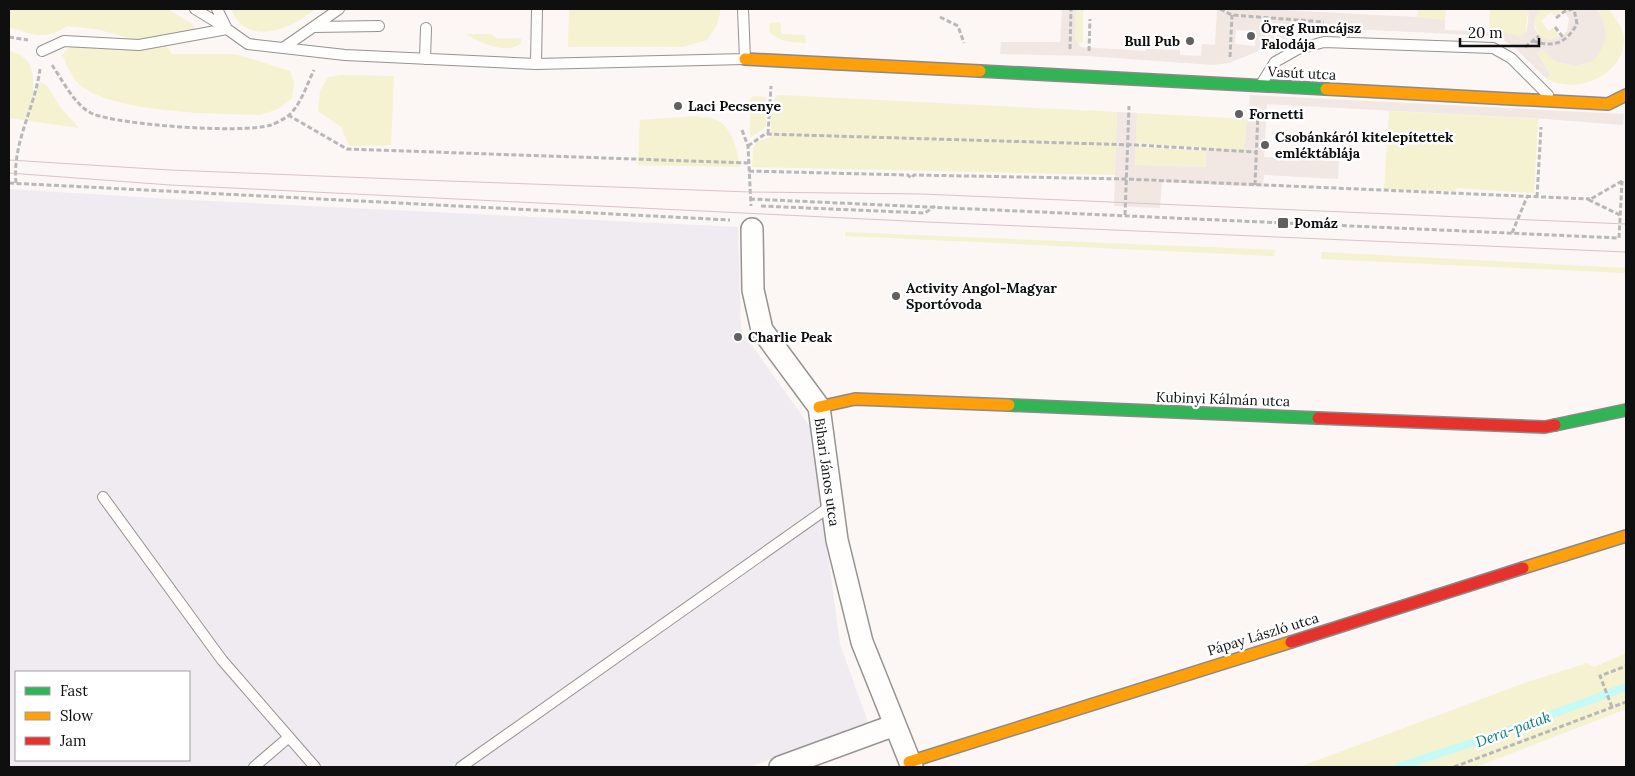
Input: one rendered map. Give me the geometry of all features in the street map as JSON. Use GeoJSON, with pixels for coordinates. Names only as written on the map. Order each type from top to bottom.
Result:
{"type":"FeatureCollection","features":[{"type":"Feature","properties":{"kind":"street"},"geometry":{"type":"LineString","coordinates":[[745,59],[1260,86]]}},
{"type":"Feature","properties":{"kind":"street","name":"Vasút utca"},"geometry":{"type":"LineString","coordinates":[[1260,86],[1552,99],[1608,104],[1626,95]]}},
{"type":"Feature","properties":{"kind":"street","name":"Bihari János utca"},"geometry":{"type":"LineString","coordinates":[[752,225],[753,290],[762,330],[819,408],[837,540],[862,642],[910,764]]}},
{"type":"Feature","properties":{"kind":"street","name":"Kubinyi Kálmán utca"},"geometry":{"type":"LineString","coordinates":[[819,408],[855,399],[1545,427],[1626,410]]}},
{"type":"Feature","properties":{"kind":"street","name":"Pápay László utca"},"geometry":{"type":"LineString","coordinates":[[910,764],[1626,536]]}},
{"type":"Feature","properties":{"kind":"street"},"geometry":{"type":"LineString","coordinates":[[780,767],[894,725]]}},
{"type":"Feature","properties":{"kind":"lane"},"geometry":{"type":"LineString","coordinates":[[196,9],[248,44],[322,52],[536,64],[745,59],[743,9]]}},
{"type":"Feature","properties":{"kind":"lane"},"geometry":{"type":"LineString","coordinates":[[217,9],[227,29]]}},
{"type":"Feature","properties":{"kind":"lane"},"geometry":{"type":"LineString","coordinates":[[283,48],[339,9]]}},
{"type":"Feature","properties":{"kind":"lane"},"geometry":{"type":"LineString","coordinates":[[536,64],[537,9]]}},
{"type":"Feature","properties":{"kind":"lane"},"geometry":{"type":"LineString","coordinates":[[313,27],[379,26]]}},
{"type":"Feature","properties":{"kind":"lane"},"geometry":{"type":"LineString","coordinates":[[425,58],[426,28]]}},
{"type":"Feature","properties":{"kind":"lane"},"geometry":{"type":"LineString","coordinates":[[42,51],[64,41],[139,45],[227,29]]}},
{"type":"Feature","properties":{"kind":"lane","name":"Vasút utca"},"geometry":{"type":"LineString","coordinates":[[1260,86],[1275,62],[1298,50],[1324,42],[1494,48],[1510,58],[1552,99]]}},
{"type":"Feature","properties":{"kind":"lane"},"geometry":{"type":"LineString","coordinates":[[103,497],[222,660],[316,767]]}},
{"type":"Feature","properties":{"kind":"lane"},"geometry":{"type":"LineString","coordinates":[[461,767],[832,505]]}},
{"type":"Feature","properties":{"kind":"lane"},"geometry":{"type":"LineString","coordinates":[[254,767],[289,737]]}},
{"type":"Feature","properties":{"kind":"path"},"geometry":{"type":"LineString","coordinates":[[1070,50],[1071,9]]}},
{"type":"Feature","properties":{"kind":"path"},"geometry":{"type":"LineString","coordinates":[[1539,36],[1533,41],[1546,46],[1556,45],[1565,40],[1577,24],[1574,9],[1565,10],[1556,18]]}},
{"type":"Feature","properties":{"kind":"path"},"geometry":{"type":"LineString","coordinates":[[1230,59],[1232,15]]}},
{"type":"Feature","properties":{"kind":"path"},"geometry":{"type":"LineString","coordinates":[[940,17],[958,26],[962,42],[972,43]]}},
{"type":"Feature","properties":{"kind":"path"},"geometry":{"type":"LineString","coordinates":[[1089,52],[1090,19]]}},
{"type":"Feature","properties":{"kind":"path"},"geometry":{"type":"LineString","coordinates":[[1555,27],[1565,40]]}},
{"type":"Feature","properties":{"kind":"path"},"geometry":{"type":"LineString","coordinates":[[1060,49],[1077,51]]}},
{"type":"Feature","properties":{"kind":"path"},"geometry":{"type":"LineString","coordinates":[[42,51],[75,99],[92,114],[138,124],[246,129],[271,125],[288,116],[300,98],[322,52]]}},
{"type":"Feature","properties":{"kind":"path"},"geometry":{"type":"LineString","coordinates":[[16,183],[16,154],[30,115],[40,72],[42,51]]}},
{"type":"Feature","properties":{"kind":"path"},"geometry":{"type":"LineString","coordinates":[[1084,52],[1099,53]]}},
{"type":"Feature","properties":{"kind":"path"},"geometry":{"type":"LineString","coordinates":[[768,134],[772,80]]}},
{"type":"Feature","properties":{"kind":"path"},"geometry":{"type":"LineString","coordinates":[[1255,185],[1255,152],[1260,86]]}},
{"type":"Feature","properties":{"kind":"path"},"geometry":{"type":"LineString","coordinates":[[1124,215],[1130,104]]}},
{"type":"Feature","properties":{"kind":"path"},"geometry":{"type":"LineString","coordinates":[[288,116],[347,149],[748,163]]}},
{"type":"Feature","properties":{"kind":"path"},"geometry":{"type":"LineString","coordinates":[[1537,197],[1541,119]]}},
{"type":"Feature","properties":{"kind":"path"},"geometry":{"type":"LineString","coordinates":[[9,183],[752,225],[748,146],[742,130]]}},
{"type":"Feature","properties":{"kind":"path"},"geometry":{"type":"LineString","coordinates":[[748,146],[756,139],[768,134],[1127,145],[1255,152]]}},
{"type":"Feature","properties":{"kind":"path"},"geometry":{"type":"LineString","coordinates":[[749,171],[908,175],[911,178],[914,175],[1126,179],[1590,199],[1622,181],[1619,238],[750,198]]}},
{"type":"Feature","properties":{"kind":"path"},"geometry":{"type":"LineString","coordinates":[[1512,233],[1527,197]]}},
{"type":"Feature","properties":{"kind":"path"},"geometry":{"type":"LineString","coordinates":[[1590,199],[1590,202],[1620,216]]}},
{"type":"Feature","properties":{"kind":"path"},"geometry":{"type":"LineString","coordinates":[[751,206],[925,213],[935,206]]}},
{"type":"Feature","properties":{"kind":"path"},"geometry":{"type":"LineString","coordinates":[[1612,707],[1600,676],[1626,666]]}},
{"type":"Feature","properties":{"kind":"path"},"geometry":{"type":"LineString","coordinates":[[1454,767],[1626,702]]}},
{"type":"Feature","properties":{"kind":"shaded area"},"geometry":{"type":"Polygon","coordinates":[[[9,9],[168,9],[192,24],[196,31],[136,40],[96,29],[67,26],[59,31],[39,35],[9,27],[9,9]]]}},
{"type":"Feature","properties":{"kind":"shaded area"},"geometry":{"type":"Polygon","coordinates":[[[231,9],[315,9],[294,23],[282,28],[258,31],[247,28],[238,21],[231,9]]]}},
{"type":"Feature","properties":{"kind":"shaded area"},"geometry":{"type":"Polygon","coordinates":[[[569,9],[721,9],[717,25],[707,40],[682,47],[568,47],[569,9]]]}},
{"type":"Feature","properties":{"kind":"shaded area"},"geometry":{"type":"Polygon","coordinates":[[[1062,9],[1076,9],[1075,39],[1081,47],[1146,51],[1146,49],[1180,50],[1180,55],[1201,56],[1202,44],[1215,45],[1217,9],[1259,9],[1417,17],[1445,20],[1445,30],[1501,32],[1521,36],[1527,31],[1529,9],[1540,9],[1534,20],[1534,27],[1539,36],[1549,40],[1560,37],[1567,31],[1569,19],[1563,9],[1596,9],[1603,19],[1606,38],[1599,54],[1593,61],[1576,66],[1557,62],[1541,49],[1537,53],[1550,74],[1547,79],[1513,46],[1491,36],[1332,28],[1308,31],[1229,63],[1213,65],[1087,56],[1000,54],[1001,42],[1060,42],[1062,9]],[[1236,30],[1235,44],[1255,46],[1256,31],[1236,30]]]}},
{"type":"Feature","properties":{"kind":"shaded area"},"geometry":{"type":"Polygon","coordinates":[[[1076,9],[1083,9],[1083,42],[1078,44],[1075,39],[1076,9]]]}},
{"type":"Feature","properties":{"kind":"shaded area"},"geometry":{"type":"Polygon","coordinates":[[[1418,9],[1446,9],[1445,20],[1417,17],[1418,9]]]}},
{"type":"Feature","properties":{"kind":"shaded area"},"geometry":{"type":"Polygon","coordinates":[[[1490,9],[1530,9],[1527,16],[1526,33],[1521,36],[1489,32],[1490,9]]]}},
{"type":"Feature","properties":{"kind":"shaded area"},"geometry":{"type":"Polygon","coordinates":[[[1540,9],[1563,9],[1555,16],[1551,12],[1541,21],[1549,31],[1553,28],[1560,37],[1549,40],[1539,36],[1533,20],[1540,9]]]}},
{"type":"Feature","properties":{"kind":"shaded area"},"geometry":{"type":"Polygon","coordinates":[[[1596,9],[1609,9],[1622,32],[1624,40],[1622,53],[1616,64],[1596,79],[1584,83],[1571,85],[1547,79],[1550,74],[1537,52],[1541,49],[1554,59],[1567,64],[1585,64],[1598,11],[1596,9]]]}},
{"type":"Feature","properties":{"kind":"shaded area"},"geometry":{"type":"Polygon","coordinates":[[[780,22],[781,34],[805,35],[806,43],[782,40],[772,34],[769,29],[770,23],[780,22]]]}},
{"type":"Feature","properties":{"kind":"shaded area"},"geometry":{"type":"Polygon","coordinates":[[[466,34],[491,34],[497,39],[521,38],[521,43],[515,47],[501,48],[485,44],[466,34]]]}},
{"type":"Feature","properties":{"kind":"shaded area"},"geometry":{"type":"Polygon","coordinates":[[[71,45],[114,49],[166,46],[172,54],[235,54],[290,71],[294,84],[292,98],[278,109],[260,115],[218,114],[136,106],[91,92],[77,82],[62,55],[71,45]]]}},
{"type":"Feature","properties":{"kind":"shaded area"},"geometry":{"type":"Polygon","coordinates":[[[9,51],[23,57],[30,66],[33,79],[33,94],[41,82],[47,86],[61,108],[79,128],[9,118],[9,51]]]}},
{"type":"Feature","properties":{"kind":"shaded area"},"geometry":{"type":"Polygon","coordinates":[[[341,75],[394,76],[391,145],[349,146],[341,127],[318,111],[320,91],[328,77],[341,75]]]}},
{"type":"Feature","properties":{"kind":"shaded area"},"geometry":{"type":"Polygon","coordinates":[[[1250,95],[1624,114],[1623,125],[1267,104],[1264,157],[1339,161],[1338,179],[1264,175],[1263,187],[1162,182],[1160,208],[1114,206],[1117,112],[1137,113],[1135,165],[1206,167],[1207,148],[1244,150],[1250,95]]]}},
{"type":"Feature","properties":{"kind":"shaded area"},"geometry":{"type":"Polygon","coordinates":[[[753,96],[766,97],[766,123],[765,127],[750,138],[750,99],[753,96]]]}},
{"type":"Feature","properties":{"kind":"shaded area"},"geometry":{"type":"Polygon","coordinates":[[[776,96],[1117,112],[1115,175],[752,167],[753,148],[757,142],[771,137],[771,111],[776,96]]]}},
{"type":"Feature","properties":{"kind":"shaded area"},"geometry":{"type":"Polygon","coordinates":[[[1389,111],[1538,119],[1534,193],[1456,188],[1455,191],[1384,189],[1389,111]]]}},
{"type":"Feature","properties":{"kind":"shaded area"},"geometry":{"type":"Polygon","coordinates":[[[1137,113],[1248,119],[1245,151],[1136,143],[1137,113]]]}},
{"type":"Feature","properties":{"kind":"shaded area"},"geometry":{"type":"Polygon","coordinates":[[[696,116],[711,118],[724,125],[732,138],[740,167],[638,165],[640,120],[696,116]]]}},
{"type":"Feature","properties":{"kind":"shaded area"},"geometry":{"type":"Polygon","coordinates":[[[1136,147],[1207,151],[1206,167],[1135,165],[1136,147]]]}},
{"type":"Feature","properties":{"kind":"shaded area"},"geometry":{"type":"Polygon","coordinates":[[[9,189],[170,199],[738,227],[741,330],[811,428],[840,644],[868,722],[750,767],[9,767],[9,189]]]}},
{"type":"Feature","properties":{"kind":"shaded area"},"geometry":{"type":"Polygon","coordinates":[[[845,232],[1275,250],[1274,256],[845,236],[845,232]]]}},
{"type":"Feature","properties":{"kind":"shaded area"},"geometry":{"type":"Polygon","coordinates":[[[1322,252],[1626,268],[1626,273],[1321,259],[1322,252]]]}},
{"type":"Feature","properties":{"kind":"shaded area"},"geometry":{"type":"Polygon","coordinates":[[[1626,653],[1626,709],[1476,767],[1299,767],[1522,684],[1587,663],[1594,667],[1626,653]]]}},
{"type":"Feature","properties":{"kind":"waterway","name":"Dera-patak"},"geometry":{"type":"LineString","coordinates":[[1398,767],[1493,736],[1626,687]]}},
{"type":"Feature","properties":{"kind":"tram line"},"geometry":{"type":"LineString","coordinates":[[9,160],[170,170],[421,180],[750,192],[922,194],[1626,224]]}},
{"type":"Feature","properties":{"kind":"tram line"},"geometry":{"type":"LineString","coordinates":[[9,173],[170,185],[927,222],[1626,252]]}},
{"type":"Feature","properties":{"kind":"traffic: fast"},"geometry":{"type":"LineString","coordinates":[[980,71],[1326,89]]}},
{"type":"Feature","properties":{"kind":"traffic: fast"},"geometry":{"type":"LineString","coordinates":[[1009,405],[1318,418]]}},
{"type":"Feature","properties":{"kind":"traffic: fast"},"geometry":{"type":"LineString","coordinates":[[1555,425],[1626,410]]}},
{"type":"Feature","properties":{"kind":"traffic: slow"},"geometry":{"type":"LineString","coordinates":[[745,59],[980,71]]}},
{"type":"Feature","properties":{"kind":"traffic: slow"},"geometry":{"type":"LineString","coordinates":[[1326,89],[1608,104],[1626,95]]}},
{"type":"Feature","properties":{"kind":"traffic: slow"},"geometry":{"type":"LineString","coordinates":[[819,407],[855,399],[1009,405]]}},
{"type":"Feature","properties":{"kind":"traffic: slow"},"geometry":{"type":"LineString","coordinates":[[1523,568],[1626,536]]}},
{"type":"Feature","properties":{"kind":"traffic: slow"},"geometry":{"type":"LineString","coordinates":[[909,762],[1291,642]]}},
{"type":"Feature","properties":{"kind":"traffic: jam"},"geometry":{"type":"LineString","coordinates":[[1318,418],[1545,427],[1555,425]]}},
{"type":"Feature","properties":{"kind":"traffic: jam"},"geometry":{"type":"LineString","coordinates":[[1291,642],[1523,568]]}},
{"type":"Feature","properties":{"kind":"place","name":"Öreg Rumcájsz Falodája"},"geometry":{"type":"Point","coordinates":[1251,36]}},
{"type":"Feature","properties":{"kind":"place","name":"Bull Pub"},"geometry":{"type":"Point","coordinates":[1190,41]}},
{"type":"Feature","properties":{"kind":"place","name":"Laci Pecsenye"},"geometry":{"type":"Point","coordinates":[678,106]}},
{"type":"Feature","properties":{"kind":"place","name":"Fornetti"},"geometry":{"type":"Point","coordinates":[1239,114]}},
{"type":"Feature","properties":{"kind":"place","name":"Csobánkáról kitelepítettek emléktáblája"},"geometry":{"type":"Point","coordinates":[1265,145]}},
{"type":"Feature","properties":{"kind":"place","name":"Pomáz"},"geometry":{"type":"Point","coordinates":[1283,223]}},
{"type":"Feature","properties":{"kind":"place","name":"Activity Angol-Magyar Sportóvoda"},"geometry":{"type":"Point","coordinates":[896,296]}},
{"type":"Feature","properties":{"kind":"place","name":"Charlie Peak"},"geometry":{"type":"Point","coordinates":[738,337]}}]}
